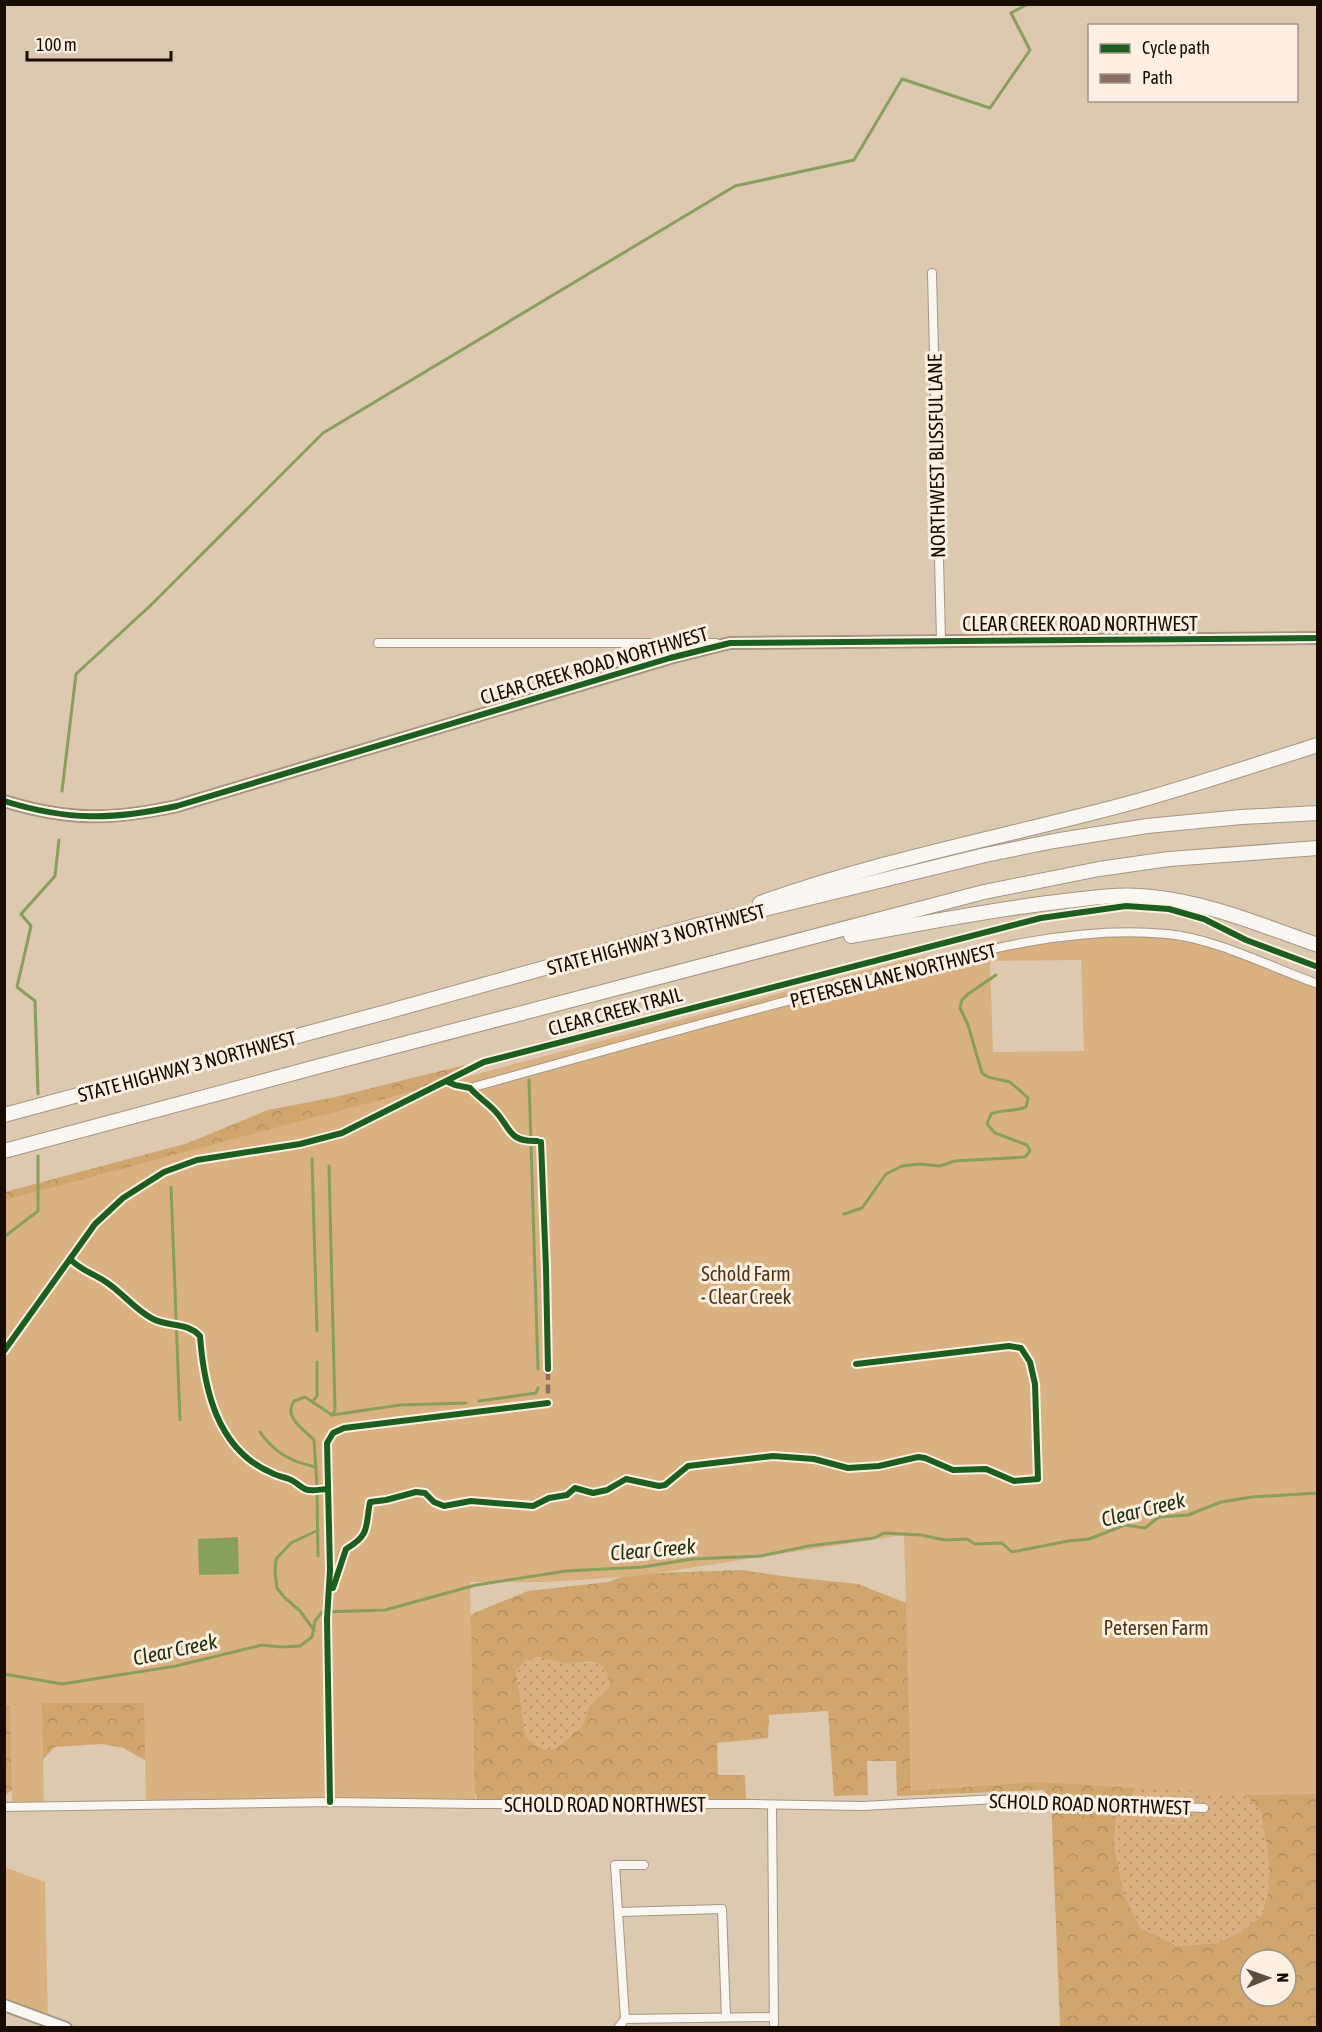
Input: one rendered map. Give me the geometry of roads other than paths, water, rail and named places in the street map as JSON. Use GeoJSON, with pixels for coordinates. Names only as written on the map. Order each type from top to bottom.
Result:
{"type":"FeatureCollection","features":[{"type":"Feature","properties":{"kind":"highway"},"geometry":{"type":"LineString","coordinates":[[695,926],[840,876],[1135,802],[1317,745]]}},
{"type":"Feature","properties":{"kind":"highway","name":"STATE HIGHWAY 3 NORTHWEST"},"geometry":{"type":"LineString","coordinates":[[4,1115],[695,926],[914,872],[1054,841],[1194,821],[1317,813]]}},
{"type":"Feature","properties":{"kind":"highway","name":"STATE HIGHWAY 3 NORTHWEST"},"geometry":{"type":"LineString","coordinates":[[4,1151],[984,892],[1088,871],[1169,859],[1317,848]]}},
{"type":"Feature","properties":{"kind":"highway"},"geometry":{"type":"LineString","coordinates":[[757,952],[1004,908],[1120,895],[1150,896],[1191,902],[1317,945]]}},
{"type":"Feature","properties":{"kind":"main road","name":"CLEAR CREEK ROAD NORTHWEST"},"geometry":{"type":"LineString","coordinates":[[4,801],[36,810],[82,817],[121,816],[168,808],[670,658],[730,643],[1317,638]]}},
{"type":"Feature","properties":{"kind":"main road"},"geometry":{"type":"LineString","coordinates":[[4,2006],[66,2028]]}},
{"type":"Feature","properties":{"kind":"street","name":"NORTHWEST BLISSFUL LANE"},"geometry":{"type":"LineString","coordinates":[[932,273],[941,640]]}},
{"type":"Feature","properties":{"kind":"street"},"geometry":{"type":"LineString","coordinates":[[378,644],[730,643]]}},
{"type":"Feature","properties":{"kind":"street","name":"PETERSEN LANE NORTHWEST"},"geometry":{"type":"LineString","coordinates":[[470,1088],[950,958],[1055,939],[1103,934],[1170,934],[1213,944],[1317,984]]}},
{"type":"Feature","properties":{"kind":"street","name":"SCHOLD ROAD NORTHWEST"},"geometry":{"type":"LineString","coordinates":[[4,1807],[330,1802],[891,1806],[998,1799],[1204,1808]]}},
{"type":"Feature","properties":{"kind":"street"},"geometry":{"type":"LineString","coordinates":[[772,1805],[774,2028]]}},
{"type":"Feature","properties":{"kind":"street"},"geometry":{"type":"LineString","coordinates":[[618,2028],[625,2019],[620,1912],[615,1865],[644,1865]]}},
{"type":"Feature","properties":{"kind":"street"},"geometry":{"type":"LineString","coordinates":[[620,1912],[722,1909],[726,2018]]}},
{"type":"Feature","properties":{"kind":"street"},"geometry":{"type":"LineString","coordinates":[[625,2019],[773,2017]]}},
{"type":"Feature","properties":{"kind":"waterway"},"geometry":{"type":"LineString","coordinates":[[62,791],[76,674],[151,605],[323,433],[735,186],[854,160],[902,79],[990,108],[1030,50],[1011,13],[1028,4]]}},
{"type":"Feature","properties":{"kind":"waterway"},"geometry":{"type":"LineString","coordinates":[[38,1094],[35,1001],[17,987],[31,926],[21,914],[55,876],[59,840]]}},
{"type":"Feature","properties":{"kind":"waterway"},"geometry":{"type":"LineString","coordinates":[[844,1214],[862,1208],[886,1174],[902,1166],[919,1164],[940,1166],[955,1161],[1025,1157],[1030,1151],[1027,1145],[995,1133],[987,1124],[991,1114],[1026,1107],[1028,1098],[1010,1082],[988,1077],[982,1073],[968,1025],[960,1008],[962,1000],[968,994],[996,975]]}},
{"type":"Feature","properties":{"kind":"waterway"},"geometry":{"type":"LineString","coordinates":[[529,1080],[538,1369]]}},
{"type":"Feature","properties":{"kind":"waterway"},"geometry":{"type":"LineString","coordinates":[[4,1237],[38,1211],[38,1156]]}},
{"type":"Feature","properties":{"kind":"waterway"},"geometry":{"type":"LineString","coordinates":[[312,1159],[317,1331]]}},
{"type":"Feature","properties":{"kind":"waterway"},"geometry":{"type":"LineString","coordinates":[[329,1166],[335,1410],[332,1415]]}},
{"type":"Feature","properties":{"kind":"waterway"},"geometry":{"type":"LineString","coordinates":[[171,1187],[180,1420]]}},
{"type":"Feature","properties":{"kind":"waterway"},"geometry":{"type":"LineString","coordinates":[[313,1401],[317,1396],[317,1362]]}},
{"type":"Feature","properties":{"kind":"waterway"},"geometry":{"type":"LineString","coordinates":[[479,1401],[536,1393],[538,1388]]}},
{"type":"Feature","properties":{"kind":"waterway"},"geometry":{"type":"LineString","coordinates":[[317,1486],[314,1440],[293,1417],[291,1407],[294,1401],[305,1397],[332,1415],[400,1405],[466,1403]]}},
{"type":"Feature","properties":{"kind":"waterway"},"geometry":{"type":"LineString","coordinates":[[260,1432],[271,1446],[284,1456],[316,1467]]}},
{"type":"Feature","properties":{"kind":"waterway"},"geometry":{"type":"LineString","coordinates":[[317,1493],[318,1556]]}},
{"type":"Feature","properties":{"kind":"waterway","name":"Clear Creek"},"geometry":{"type":"LineString","coordinates":[[4,1674],[62,1684],[176,1666],[262,1645],[300,1646],[312,1637],[315,1621],[322,1612],[385,1610],[476,1585],[566,1571],[643,1567],[692,1559],[761,1556],[808,1546],[874,1538],[884,1533],[921,1535],[945,1540],[967,1539],[975,1544],[1002,1543],[1012,1552],[1089,1539],[1125,1525],[1145,1528],[1159,1517],[1188,1515],[1221,1502],[1252,1497],[1318,1493]]}},
{"type":"Feature","properties":{"kind":"waterway"},"geometry":{"type":"LineString","coordinates":[[314,1630],[300,1611],[277,1588],[275,1572],[276,1559],[291,1543],[318,1530]]}},
{"type":"Feature","properties":{"kind":"park label","name":"Schold Farm - Clear Creek"},"geometry":{"type":"Point","coordinates":[746,1284]}},
{"type":"Feature","properties":{"kind":"park label","name":"Petersen Farm"},"geometry":{"type":"Point","coordinates":[1156,1627]}}]}
